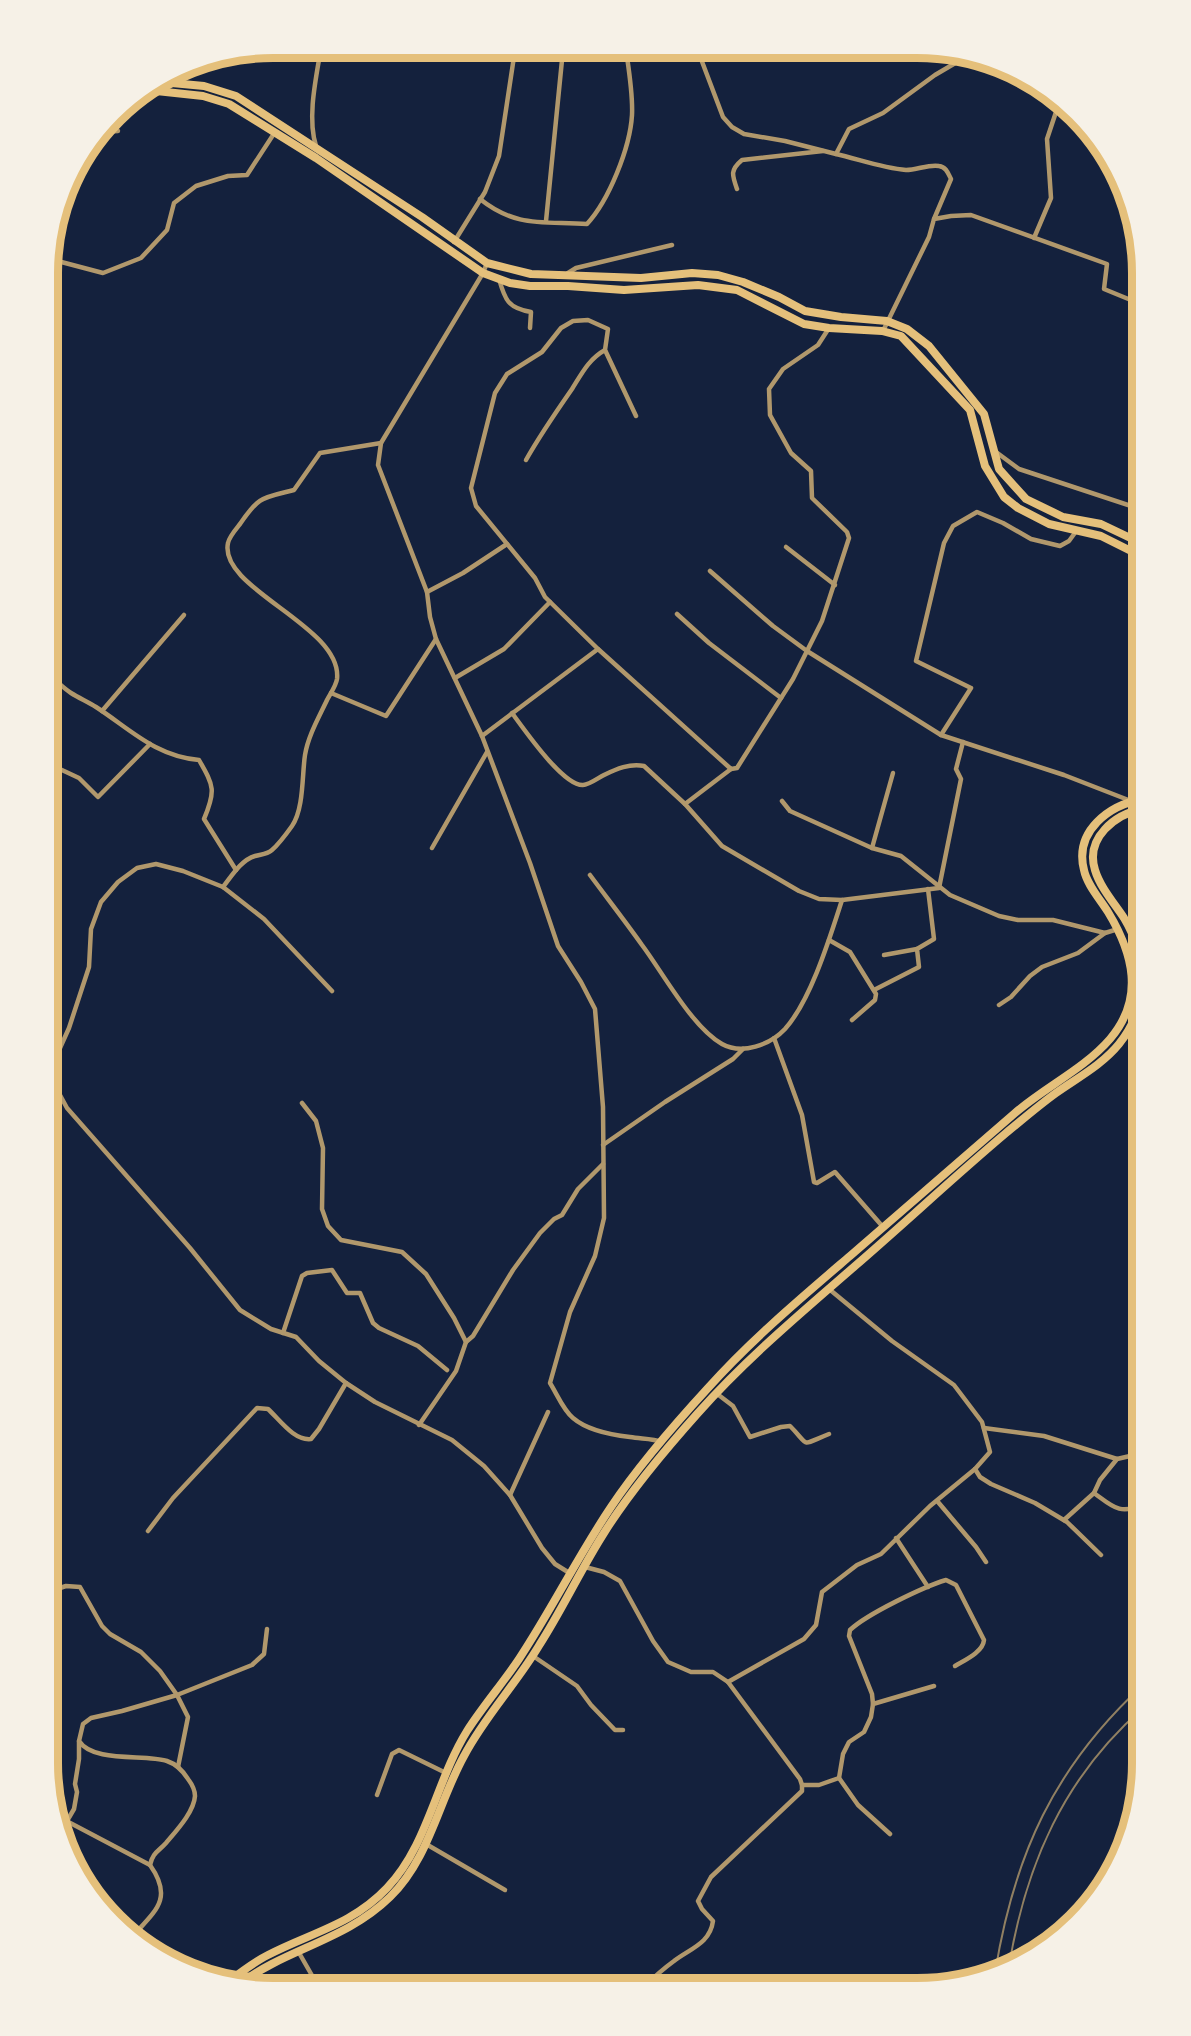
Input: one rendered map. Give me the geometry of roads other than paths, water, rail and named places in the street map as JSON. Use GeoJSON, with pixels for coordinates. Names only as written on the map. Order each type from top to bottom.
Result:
{"type":"FeatureCollection","features":[{"type":"Feature","properties":{"kind":"highway"},"geometry":{"type":"LineString","coordinates":[[175,83],[204,86],[236,96],[422,217],[454,242],[487,263],[531,274],[641,278],[692,273],[718,275],[743,282],[805,311],[887,321],[907,329],[928,346],[984,414],[999,469],[1026,499],[1063,517],[1101,524],[1132,539]]}},
{"type":"Feature","properties":{"kind":"highway"},"geometry":{"type":"LineString","coordinates":[[159,91],[203,96],[229,104],[275,132],[483,273],[510,283],[624,290],[698,285],[737,290],[804,324],[882,331],[901,336],[970,410],[985,466],[1004,497],[1018,508],[1049,524],[1101,536],[1132,552]]}},
{"type":"Feature","properties":{"kind":"highway"},"geometry":{"type":"LineString","coordinates":[[239,1975],[267,1955],[339,1924],[368,1905],[386,1889],[408,1860],[446,1773],[468,1730],[519,1658],[613,1503],[709,1386],[761,1334],[883,1227],[1020,1109],[1098,1052],[1113,1035],[1129,1005],[1132,989],[1129,955],[1118,929],[1089,883],[1084,871],[1082,855],[1091,829],[1111,809],[1131,801]]}},
{"type":"Feature","properties":{"kind":"highway"},"geometry":{"type":"LineString","coordinates":[[1132,811],[1109,824],[1100,834],[1093,856],[1094,868],[1132,936]]}},
{"type":"Feature","properties":{"kind":"highway"},"geometry":{"type":"LineString","coordinates":[[251,1976],[271,1963],[344,1932],[393,1895],[416,1865],[464,1756],[483,1725],[533,1656],[623,1505],[716,1393],[773,1336],[1029,1113],[1111,1053],[1132,1025]]}},
{"type":"Feature","properties":{"kind":"street"},"geometry":{"type":"LineString","coordinates":[[316,148],[311,133],[319,58]]}},
{"type":"Feature","properties":{"kind":"street"},"geometry":{"type":"LineString","coordinates":[[454,242],[480,199],[499,156],[514,58]]}},
{"type":"Feature","properties":{"kind":"street"},"geometry":{"type":"LineString","coordinates":[[546,221],[562,58]]}},
{"type":"Feature","properties":{"kind":"street"},"geometry":{"type":"LineString","coordinates":[[480,199],[492,209],[508,217],[525,221],[587,224],[605,200],[627,144],[632,114],[627,58]]}},
{"type":"Feature","properties":{"kind":"street"},"geometry":{"type":"LineString","coordinates":[[701,58],[723,117],[732,127],[744,134],[784,141],[903,170],[918,170],[931,166],[946,169],[951,179],[929,237],[882,331]]}},
{"type":"Feature","properties":{"kind":"street"},"geometry":{"type":"LineString","coordinates":[[836,154],[849,129],[884,112],[957,62]]}},
{"type":"Feature","properties":{"kind":"street"},"geometry":{"type":"LineString","coordinates":[[1034,238],[1051,198],[1047,139],[1057,110]]}},
{"type":"Feature","properties":{"kind":"street"},"geometry":{"type":"LineString","coordinates":[[113,131],[118,131]]}},
{"type":"Feature","properties":{"kind":"street"},"geometry":{"type":"LineString","coordinates":[[59,261],[103,273],[141,258],[166,230],[174,203],[196,186],[228,176],[247,175],[275,132]]}},
{"type":"Feature","properties":{"kind":"street"},"geometry":{"type":"LineString","coordinates":[[737,189],[732,173],[733,168],[742,160],[826,151]]}},
{"type":"Feature","properties":{"kind":"street"},"geometry":{"type":"LineString","coordinates":[[934,219],[971,215],[1107,264],[1104,289],[1132,300]]}},
{"type":"Feature","properties":{"kind":"street"},"geometry":{"type":"LineString","coordinates":[[566,275],[576,268],[672,245]]}},
{"type":"Feature","properties":{"kind":"street"},"geometry":{"type":"LineString","coordinates":[[487,263],[381,443],[378,465],[427,592],[436,639],[482,736],[558,945],[581,982],[594,1009],[603,1107],[604,1218],[595,1256],[570,1312],[550,1383],[573,1418],[591,1428],[623,1436],[654,1438],[662,1442]]}},
{"type":"Feature","properties":{"kind":"street"},"geometry":{"type":"LineString","coordinates":[[499,279],[505,299],[517,310],[531,312],[530,328]]}},
{"type":"Feature","properties":{"kind":"street"},"geometry":{"type":"LineString","coordinates":[[636,416],[605,350],[608,329],[588,320],[573,321],[561,328],[542,352],[507,374],[495,393],[471,488],[476,506],[535,578],[545,597],[598,649],[731,769]]}},
{"type":"Feature","properties":{"kind":"street"},"geometry":{"type":"LineString","coordinates":[[685,804],[731,769],[737,768],[781,698],[807,651],[822,621],[835,585],[849,538],[847,532],[812,498],[811,471],[791,453],[770,415],[769,389],[783,369],[818,345],[829,328]]}},
{"type":"Feature","properties":{"kind":"street"},"geometry":{"type":"LineString","coordinates":[[526,460],[584,369],[605,350]]}},
{"type":"Feature","properties":{"kind":"street"},"geometry":{"type":"LineString","coordinates":[[223,888],[236,870],[253,856],[263,855],[272,850],[294,824],[304,772],[305,754],[314,728],[337,681],[336,666],[332,656],[294,616],[266,599],[238,571],[228,554],[228,542],[249,511],[261,498],[294,490],[320,453],[381,443]]}},
{"type":"Feature","properties":{"kind":"street"},"geometry":{"type":"LineString","coordinates":[[994,451],[1019,469],[1132,506]]}},
{"type":"Feature","properties":{"kind":"street"},"geometry":{"type":"LineString","coordinates":[[941,735],[971,688],[916,661],[944,543],[954,526],[977,512],[1031,539],[1060,546],[1070,541],[1077,530]]}},
{"type":"Feature","properties":{"kind":"street"},"geometry":{"type":"LineString","coordinates":[[427,592],[463,573],[507,544]]}},
{"type":"Feature","properties":{"kind":"street"},"geometry":{"type":"LineString","coordinates":[[786,547],[835,585]]}},
{"type":"Feature","properties":{"kind":"street"},"geometry":{"type":"LineString","coordinates":[[710,572],[773,626],[807,651],[941,735],[1064,775],[1131,801]]}},
{"type":"Feature","properties":{"kind":"street"},"geometry":{"type":"LineString","coordinates":[[454,678],[504,649],[550,602]]}},
{"type":"Feature","properties":{"kind":"street"},"geometry":{"type":"LineString","coordinates":[[676,614],[709,643],[781,698]]}},
{"type":"Feature","properties":{"kind":"street"},"geometry":{"type":"LineString","coordinates":[[102,711],[184,615]]}},
{"type":"Feature","properties":{"kind":"street"},"geometry":{"type":"LineString","coordinates":[[331,693],[386,716],[436,639]]}},
{"type":"Feature","properties":{"kind":"street"},"geometry":{"type":"LineString","coordinates":[[482,736],[598,649]]}},
{"type":"Feature","properties":{"kind":"street"},"geometry":{"type":"LineString","coordinates":[[58,682],[162,751],[199,760],[213,787],[211,802],[204,819],[236,870]]}},
{"type":"Feature","properties":{"kind":"street"},"geometry":{"type":"LineString","coordinates":[[512,713],[551,764],[572,783],[583,785],[616,769],[636,764],[644,766],[685,804],[722,846],[798,891],[819,899],[842,900],[939,888]]}},
{"type":"Feature","properties":{"kind":"street"},"geometry":{"type":"LineString","coordinates":[[939,888],[961,779],[956,769],[963,742]]}},
{"type":"Feature","properties":{"kind":"street"},"geometry":{"type":"LineString","coordinates":[[58,769],[79,778],[98,796],[150,744]]}},
{"type":"Feature","properties":{"kind":"street"},"geometry":{"type":"LineString","coordinates":[[432,848],[487,752]]}},
{"type":"Feature","properties":{"kind":"street"},"geometry":{"type":"LineString","coordinates":[[872,848],[893,773]]}},
{"type":"Feature","properties":{"kind":"street"},"geometry":{"type":"LineString","coordinates":[[782,801],[790,811],[872,848],[901,856],[950,895],[999,916],[1018,920],[1053,920],[1105,933]]}},
{"type":"Feature","properties":{"kind":"street"},"geometry":{"type":"LineString","coordinates":[[58,1052],[90,967],[91,929],[101,902],[118,882],[137,868],[156,864],[183,871],[223,888],[264,919],[333,991]]}},
{"type":"Feature","properties":{"kind":"street"},"geometry":{"type":"LineString","coordinates":[[590,875],[698,1022],[723,1044],[743,1049],[752,1048],[774,1038],[785,1029],[801,1005],[816,974],[842,900]]}},
{"type":"Feature","properties":{"kind":"street"},"geometry":{"type":"LineString","coordinates":[[884,955],[917,949],[934,939],[928,889]]}},
{"type":"Feature","properties":{"kind":"street"},"geometry":{"type":"LineString","coordinates":[[999,1005],[1011,997],[1030,976],[1042,967],[1078,953],[1105,933],[1118,929]]}},
{"type":"Feature","properties":{"kind":"street"},"geometry":{"type":"LineString","coordinates":[[829,940],[850,952],[874,990],[875,1000],[852,1020]]}},
{"type":"Feature","properties":{"kind":"street"},"geometry":{"type":"LineString","coordinates":[[874,990],[919,967],[917,949]]}},
{"type":"Feature","properties":{"kind":"street"},"geometry":{"type":"LineString","coordinates":[[774,1038],[802,1115],[814,1182],[817,1183],[835,1172],[883,1227]]}},
{"type":"Feature","properties":{"kind":"street"},"geometry":{"type":"LineString","coordinates":[[603,1145],[733,1059],[743,1049]]}},
{"type":"Feature","properties":{"kind":"street"},"geometry":{"type":"LineString","coordinates":[[58,1091],[67,1108],[190,1248],[240,1310],[272,1329],[296,1337],[319,1361],[346,1383],[375,1402],[452,1440],[484,1466],[510,1495],[542,1548],[555,1564],[579,1578]]}},
{"type":"Feature","properties":{"kind":"street"},"geometry":{"type":"LineString","coordinates":[[302,1103],[316,1121],[323,1148],[322,1209],[328,1226],[341,1240],[402,1252],[426,1274],[466,1342]]}},
{"type":"Feature","properties":{"kind":"street"},"geometry":{"type":"LineString","coordinates":[[419,1425],[456,1371],[466,1342],[473,1336],[513,1270],[540,1233],[554,1219],[562,1215],[578,1189],[603,1164]]}},
{"type":"Feature","properties":{"kind":"street"},"geometry":{"type":"LineString","coordinates":[[283,1333],[302,1276],[307,1273],[332,1270],[347,1293],[360,1293],[373,1323],[418,1346],[447,1370]]}},
{"type":"Feature","properties":{"kind":"street"},"geometry":{"type":"LineString","coordinates":[[728,1682],[804,1639],[816,1625],[822,1592],[857,1565],[881,1554],[930,1506],[938,1502],[975,1469],[990,1452],[982,1422],[954,1385],[892,1341],[829,1289]]}},
{"type":"Feature","properties":{"kind":"street"},"geometry":{"type":"LineString","coordinates":[[148,1532],[173,1498],[257,1408],[268,1409],[302,1440],[311,1439],[346,1383]]}},
{"type":"Feature","properties":{"kind":"street"},"geometry":{"type":"LineString","coordinates":[[716,1393],[732,1406],[750,1437],[790,1426],[803,1443],[807,1444],[828,1434]]}},
{"type":"Feature","properties":{"kind":"street"},"geometry":{"type":"LineString","coordinates":[[510,1495],[548,1412]]}},
{"type":"Feature","properties":{"kind":"street"},"geometry":{"type":"LineString","coordinates":[[984,1428],[1044,1436],[1117,1459],[1132,1456]]}},
{"type":"Feature","properties":{"kind":"street"},"geometry":{"type":"LineString","coordinates":[[1064,1520],[1094,1493],[1100,1480],[1117,1459]]}},
{"type":"Feature","properties":{"kind":"street"},"geometry":{"type":"LineString","coordinates":[[975,1469],[980,1477],[991,1484],[1035,1503],[1064,1520],[1101,1554]]}},
{"type":"Feature","properties":{"kind":"street"},"geometry":{"type":"LineString","coordinates":[[1094,1493],[1108,1506],[1117,1509],[1132,1509]]}},
{"type":"Feature","properties":{"kind":"street"},"geometry":{"type":"LineString","coordinates":[[938,1502],[976,1546],[986,1562]]}},
{"type":"Feature","properties":{"kind":"street"},"geometry":{"type":"LineString","coordinates":[[896,1538],[928,1587]]}},
{"type":"Feature","properties":{"kind":"street"},"geometry":{"type":"LineString","coordinates":[[585,1567],[604,1572],[620,1581],[653,1641],[668,1662],[692,1672],[713,1672],[728,1682],[777,1746],[802,1785],[802,1791],[711,1877],[701,1893],[698,1901],[713,1921],[708,1937],[693,1950],[676,1959],[654,1978]]}},
{"type":"Feature","properties":{"kind":"street"},"geometry":{"type":"LineString","coordinates":[[890,1834],[858,1806],[839,1778],[843,1754],[849,1742],[864,1732],[871,1717],[873,1704],[872,1694],[849,1636],[849,1630],[857,1623],[946,1580],[956,1585],[984,1640],[984,1645],[980,1649],[955,1666]]}},
{"type":"Feature","properties":{"kind":"street"},"geometry":{"type":"LineString","coordinates":[[58,1589],[66,1586],[80,1587],[102,1626],[110,1634],[141,1652],[160,1671],[177,1695],[188,1716],[178,1767]]}},
{"type":"Feature","properties":{"kind":"street"},"geometry":{"type":"LineString","coordinates":[[139,1929],[153,1913],[162,1897],[162,1884],[150,1865],[67,1821],[74,1809],[77,1792],[75,1784],[83,1724],[91,1718],[177,1695],[252,1665],[264,1654],[267,1629]]}},
{"type":"Feature","properties":{"kind":"street"},"geometry":{"type":"LineString","coordinates":[[533,1656],[577,1686],[591,1705],[615,1730],[623,1730]]}},
{"type":"Feature","properties":{"kind":"street"},"geometry":{"type":"LineString","coordinates":[[873,1704],[934,1686]]}},
{"type":"Feature","properties":{"kind":"street"},"geometry":{"type":"LineString","coordinates":[[79,1741],[82,1747],[95,1752],[134,1759],[166,1761],[178,1767],[189,1779],[196,1793],[194,1802],[165,1845],[152,1856],[150,1865]]}},
{"type":"Feature","properties":{"kind":"street"},"geometry":{"type":"LineString","coordinates":[[377,1795],[392,1754],[399,1750],[446,1773]]}},
{"type":"Feature","properties":{"kind":"street"},"geometry":{"type":"LineString","coordinates":[[802,1785],[819,1785],[839,1778]]}},
{"type":"Feature","properties":{"kind":"street"},"geometry":{"type":"LineString","coordinates":[[426,1844],[505,1890]]}},
{"type":"Feature","properties":{"kind":"street"},"geometry":{"type":"LineString","coordinates":[[298,1951],[313,1978]]}},
{"type":"Feature","properties":{"kind":"railway"},"geometry":{"type":"LineString","coordinates":[[997,1962],[1014,1890],[1043,1816],[1062,1781],[1085,1748],[1132,1696]]}},
{"type":"Feature","properties":{"kind":"railway"},"geometry":{"type":"LineString","coordinates":[[1011,1956],[1026,1892],[1053,1825],[1070,1793],[1091,1763],[1132,1719]]}}]}
